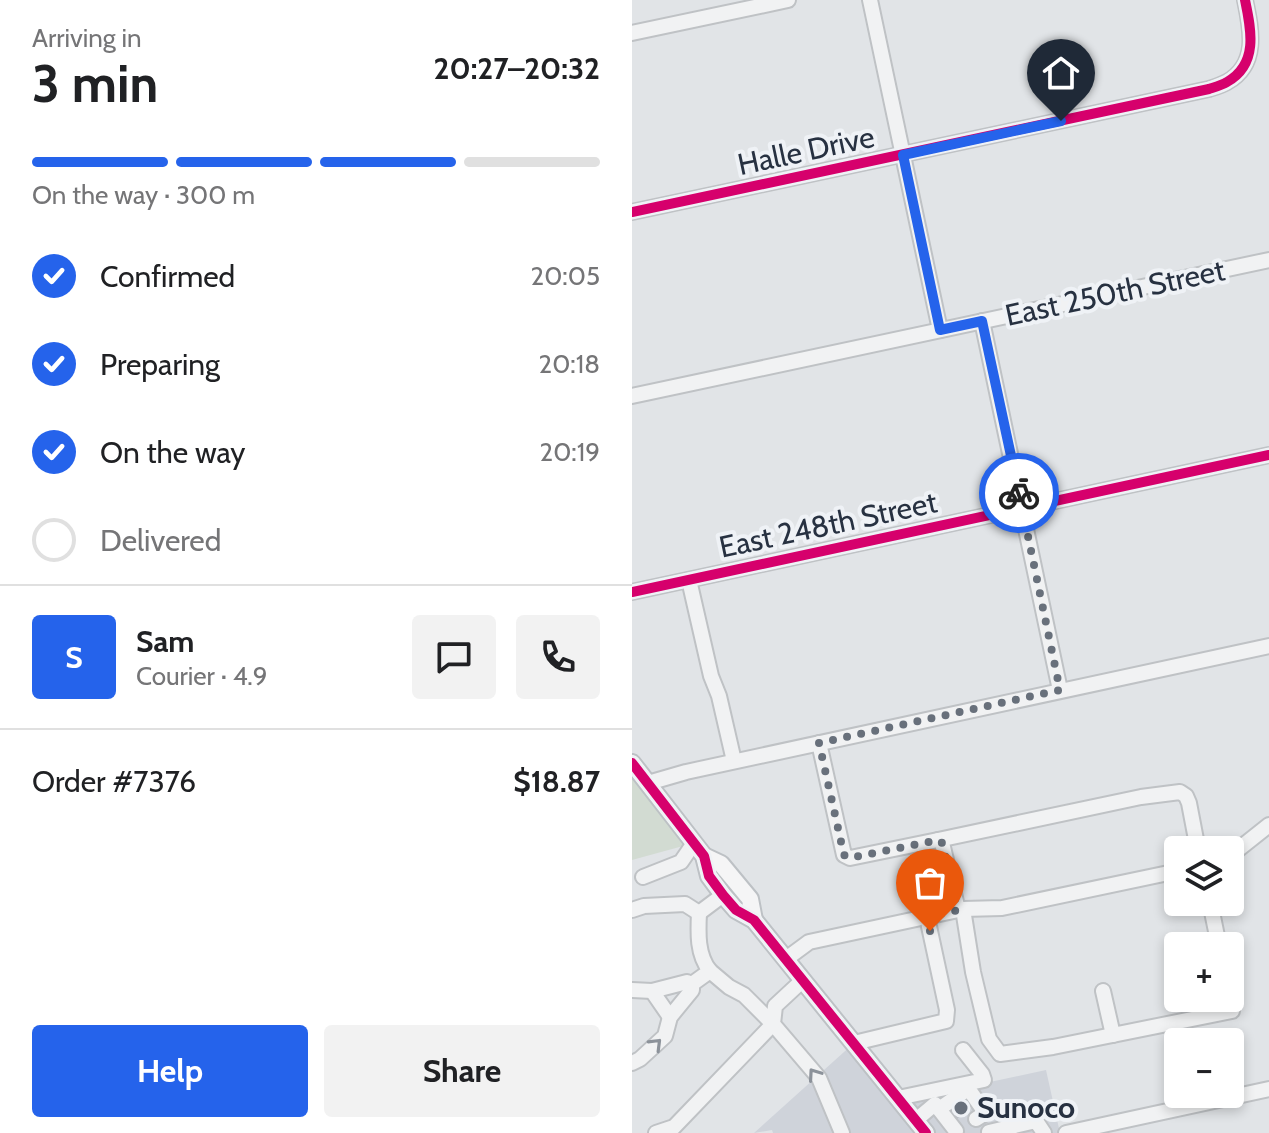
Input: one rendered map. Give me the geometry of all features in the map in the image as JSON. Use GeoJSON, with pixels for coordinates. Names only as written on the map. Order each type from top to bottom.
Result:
{"type":"FeatureCollection","features":[{"type":"Feature","properties":{"kind":"main road"},"geometry":{"type":"LineString","coordinates":[[632,763],[699,850],[709,876],[723,895],[736,910],[754,920],[921,1126]]}},
{"type":"Feature","properties":{"kind":"main road"},"geometry":{"type":"LineString","coordinates":[[699,850],[721,864],[750,899],[754,920]]}},
{"type":"Feature","properties":{"kind":"street"},"geometry":{"type":"LineString","coordinates":[[632,33],[788,0]]}},
{"type":"Feature","properties":{"kind":"street"},"geometry":{"type":"LineString","coordinates":[[870,0],[940,330]]}},
{"type":"Feature","properties":{"kind":"street","name":"Halle Drive"},"geometry":{"type":"LineString","coordinates":[[632,212],[1209,89],[1228,82],[1244,67],[1252,36],[1245,0]]}},
{"type":"Feature","properties":{"kind":"street","name":"East 250th Street"},"geometry":{"type":"LineString","coordinates":[[632,396],[1269,260]]}},
{"type":"Feature","properties":{"kind":"street"},"geometry":{"type":"LineString","coordinates":[[982,321],[1060,690]]}},
{"type":"Feature","properties":{"kind":"street","name":"East 248th Street"},"geometry":{"type":"LineString","coordinates":[[632,592],[1269,455]]}},
{"type":"Feature","properties":{"kind":"street"},"geometry":{"type":"LineString","coordinates":[[689,580],[734,761]]}},
{"type":"Feature","properties":{"kind":"street"},"geometry":{"type":"LineString","coordinates":[[648,783],[734,761],[1269,646]]}},
{"type":"Feature","properties":{"kind":"street"},"geometry":{"type":"LineString","coordinates":[[819,743],[844,855],[850,858],[1141,797],[1180,792],[1189,803],[1195,836]]}},
{"type":"Feature","properties":{"kind":"street"},"geometry":{"type":"LineString","coordinates":[[1244,845],[1269,825]]}},
{"type":"Feature","properties":{"kind":"street"},"geometry":{"type":"LineString","coordinates":[[938,840],[942,843],[960,910],[989,1039],[1000,1054],[1227,1012]]}},
{"type":"Feature","properties":{"kind":"street"},"geometry":{"type":"LineString","coordinates":[[643,877],[681,862],[699,850]]}},
{"type":"Feature","properties":{"kind":"street"},"geometry":{"type":"LineString","coordinates":[[786,959],[809,942],[960,910],[1002,908],[1164,874]]}},
{"type":"Feature","properties":{"kind":"street"},"geometry":{"type":"LineString","coordinates":[[699,913],[723,895]]}},
{"type":"Feature","properties":{"kind":"street"},"geometry":{"type":"LineString","coordinates":[[632,910],[644,906],[685,904],[699,913]]}},
{"type":"Feature","properties":{"kind":"street"},"geometry":{"type":"LineString","coordinates":[[699,913],[698,934],[705,966],[729,987],[744,995],[819,1078],[842,1133]]}},
{"type":"Feature","properties":{"kind":"street"},"geometry":{"type":"LineString","coordinates":[[854,1043],[946,1021],[947,1010],[927,917]]}},
{"type":"Feature","properties":{"kind":"street"},"geometry":{"type":"LineString","coordinates":[[692,984],[710,971]]}},
{"type":"Feature","properties":{"kind":"street"},"geometry":{"type":"LineString","coordinates":[[656,1133],[674,1127],[773,1024],[775,1006],[803,980]]}},
{"type":"Feature","properties":{"kind":"street"},"geometry":{"type":"LineString","coordinates":[[632,990],[652,991],[687,982],[692,984]]}},
{"type":"Feature","properties":{"kind":"street"},"geometry":{"type":"LineString","coordinates":[[632,1063],[665,1036],[670,1017],[692,990],[692,984]]}},
{"type":"Feature","properties":{"kind":"street"},"geometry":{"type":"LineString","coordinates":[[652,991],[670,1017]]}},
{"type":"Feature","properties":{"kind":"street"},"geometry":{"type":"LineString","coordinates":[[1103,991],[1113,1035]]}},
{"type":"Feature","properties":{"kind":"street"},"geometry":{"type":"LineString","coordinates":[[921,1126],[941,1102],[984,1080],[963,1050]]}},
{"type":"Feature","properties":{"kind":"street"},"geometry":{"type":"LineString","coordinates":[[1066,1133],[1269,1089]]}},
{"type":"Feature","properties":{"kind":"street"},"geometry":{"type":"LineString","coordinates":[[898,1098],[941,1102],[970,1091],[984,1114],[964,1125]]}},
{"type":"Feature","properties":{"kind":"street"},"geometry":{"type":"LineString","coordinates":[[941,1102],[964,1125]]}},
{"type":"Feature","properties":{"kind":"street"},"geometry":{"type":"LineString","coordinates":[[964,1125],[981,1122],[990,1132],[1036,1121],[1044,1133]]}},
{"type":"Feature","properties":{"kind":"shaded area"},"geometry":{"type":"Polygon","coordinates":[[[632,763],[694,843],[632,860],[632,763]]]}},
{"type":"Feature","properties":{"kind":"shaded area"},"geometry":{"type":"Polygon","coordinates":[[[854,1043],[901,1101],[1046,1070],[1060,1133],[773,1133],[772,1130],[754,1133],[854,1043]]]}},
{"type":"Feature","properties":{"kind":"tunnel"},"geometry":{"type":"LineString","coordinates":[[953,1104],[964,1117]]}},
{"type":"Feature","properties":{"kind":"cycle path"},"geometry":{"type":"LineString","coordinates":[[632,212],[1216,87],[1237,74],[1248,56],[1250,34],[1245,0]]}},
{"type":"Feature","properties":{"kind":"cycle path"},"geometry":{"type":"LineString","coordinates":[[632,592],[1269,455]]}},
{"type":"Feature","properties":{"kind":"cycle path"},"geometry":{"type":"LineString","coordinates":[[632,763],[704,856],[709,876],[723,895],[736,910],[754,920],[926,1133]]}},
{"type":"Feature","properties":{"kind":"way so far"},"geometry":{"type":"LineString","coordinates":[[930,931],[927,917],[958,910],[942,843],[938,840],[850,858],[844,855],[819,743],[1060,690],[1019,493]]}},
{"type":"Feature","properties":{"kind":"place","name":"Sunoco"},"geometry":{"type":"Point","coordinates":[961,1108]}},
{"type":"Feature","properties":{"kind":"route"},"geometry":{"type":"LineString","coordinates":[[1019,493],[982,321],[940,330],[903,155],[1061,121]]}}]}
